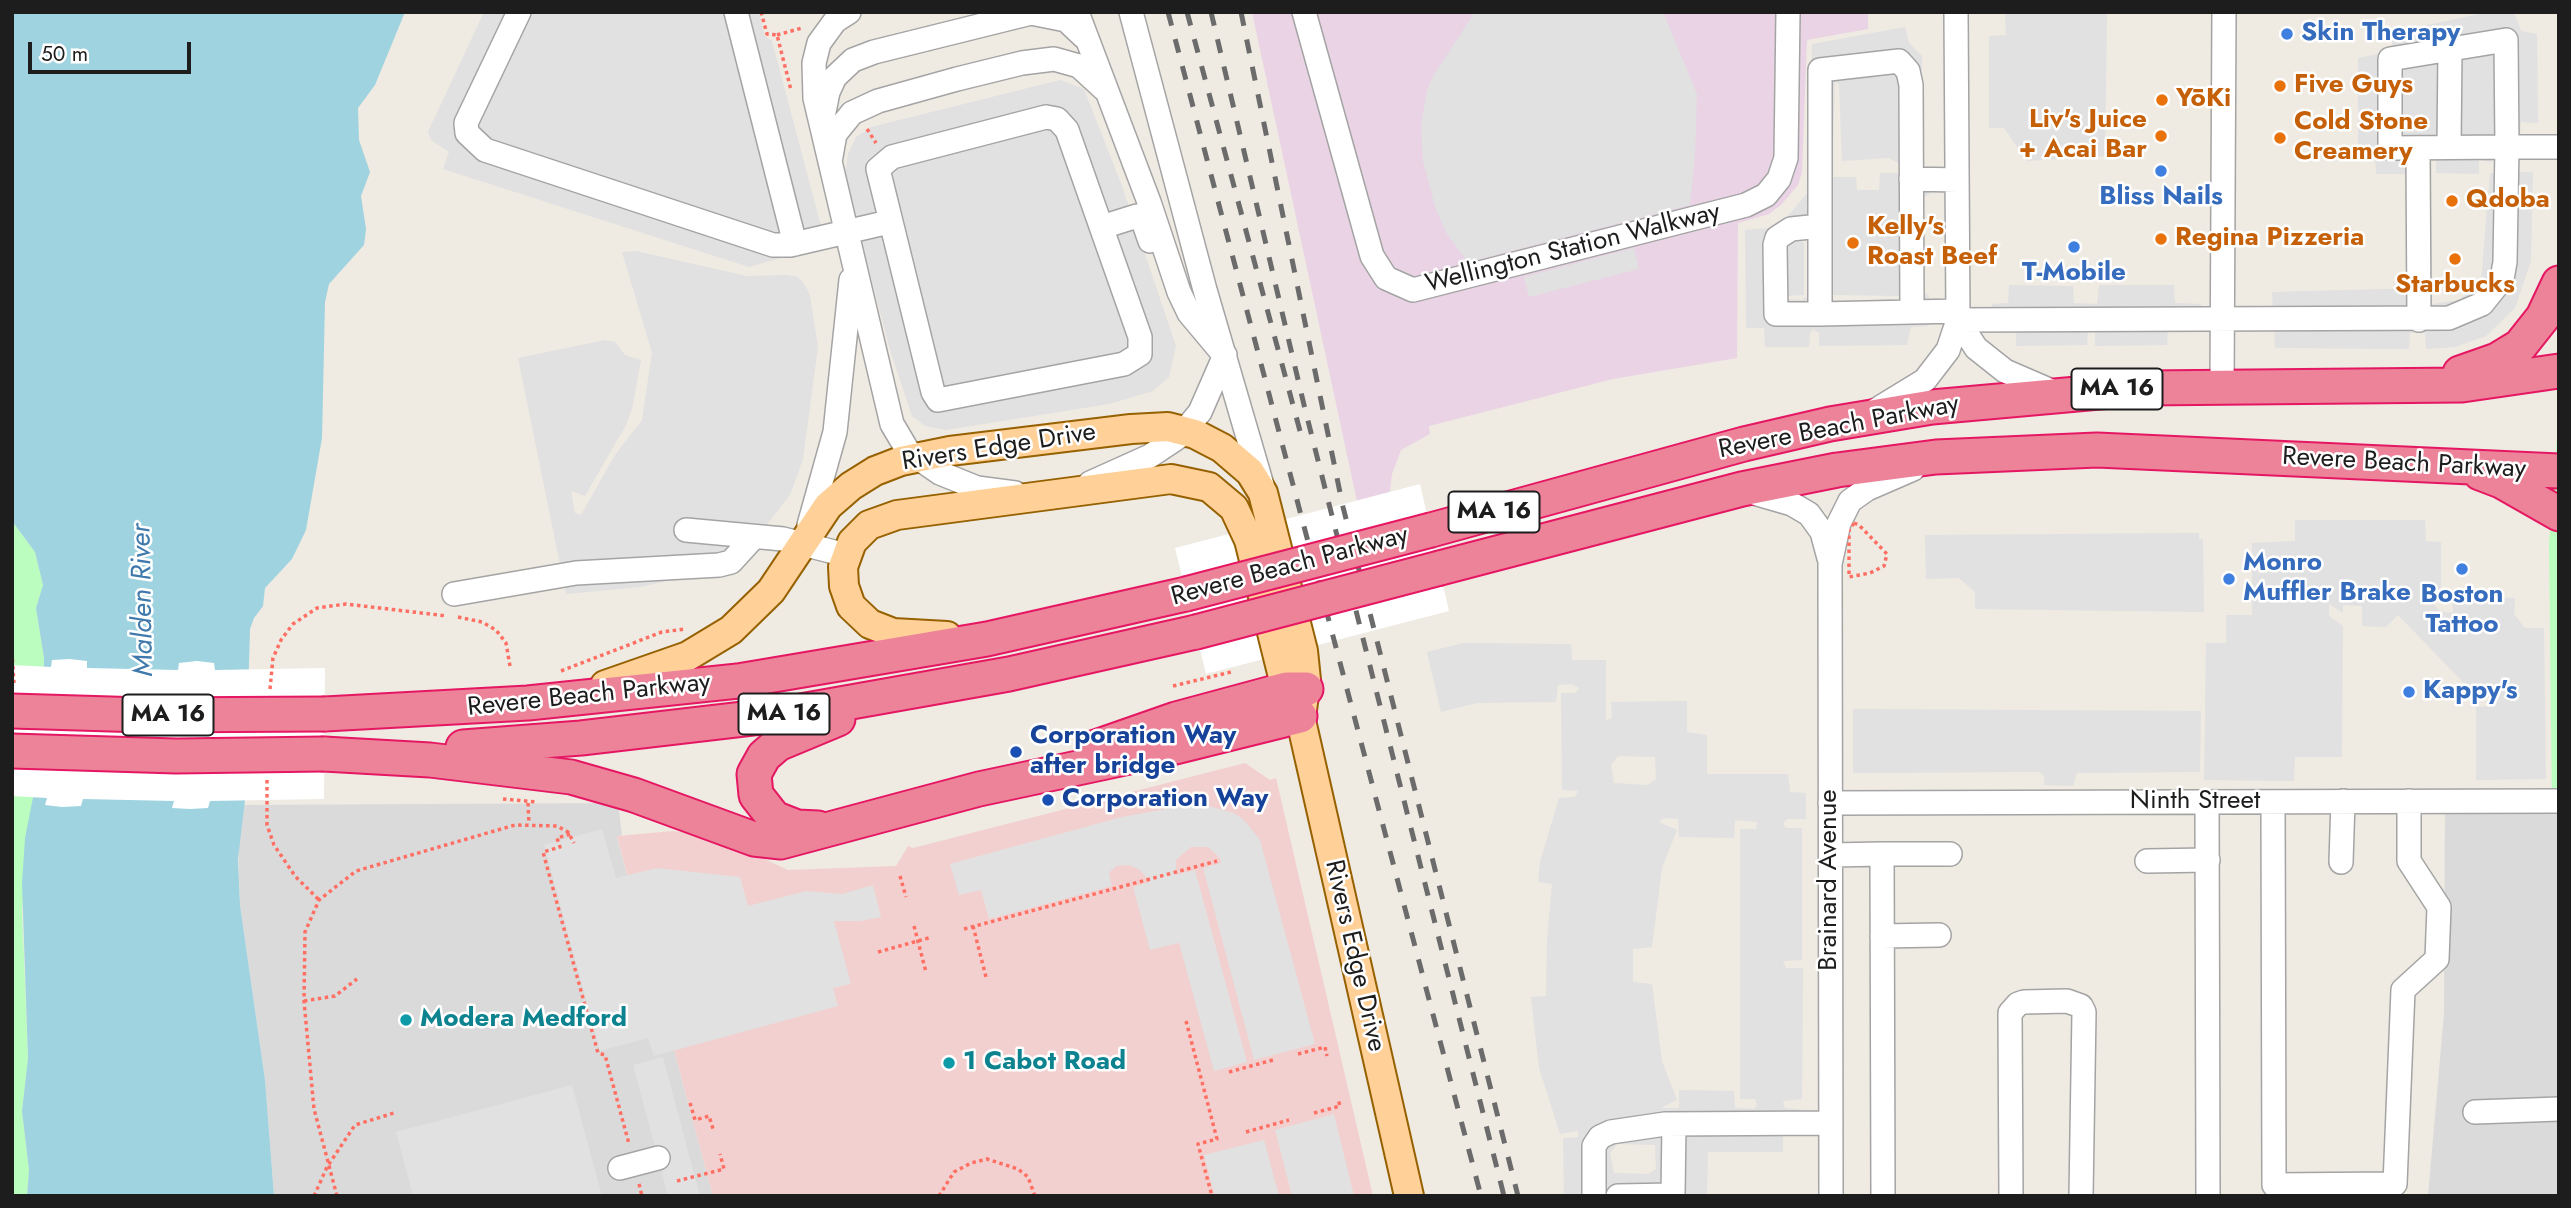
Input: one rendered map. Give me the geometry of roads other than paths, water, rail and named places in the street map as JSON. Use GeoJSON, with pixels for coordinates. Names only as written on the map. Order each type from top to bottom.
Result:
{"type":"FeatureCollection","features":[{"type":"Feature","properties":{"kind":"highway"},"geometry":{"type":"LineString","coordinates":[[2385,386],[2452,375],[2509,353],[2535,329],[2559,283]]}},
{"type":"Feature","properties":{"kind":"highway","name":"Revere Beach Parkway"},"geometry":{"type":"LineString","coordinates":[[12,711],[154,715],[324,714],[486,707],[759,678],[904,655],[1068,622],[1431,530],[1724,449],[1850,420],[1932,407],[2058,394],[2222,386],[2484,383],[2559,371]]}},
{"type":"Feature","properties":{"kind":"highway","name":"Revere Beach Parkway"},"geometry":{"type":"LineString","coordinates":[[12,751],[176,756],[324,754],[581,738],[778,715],[932,689],[1196,632],[1742,489],[1837,470],[1936,457],[2097,450],[2559,471]]}},
{"type":"Feature","properties":{"kind":"highway"},"geometry":{"type":"LineString","coordinates":[[2462,466],[2501,481],[2559,514]]}},
{"type":"Feature","properties":{"kind":"highway"},"geometry":{"type":"LineString","coordinates":[[845,825],[805,828],[774,818],[759,801],[754,788],[754,775],[759,762],[778,744],[806,731],[932,689]]}},
{"type":"Feature","properties":{"kind":"highway"},"geometry":{"type":"LineString","coordinates":[[324,754],[491,766],[581,779],[767,842],[801,839],[979,789],[1160,723],[1298,698]]}},
{"type":"Feature","properties":{"kind":"main road","name":"Rivers Edge Drive"},"geometry":{"type":"LineString","coordinates":[[486,707],[569,694],[613,683],[655,670],[701,649],[731,631],[758,606],[818,517],[851,486],[888,466],[915,457],[1144,427],[1185,430],[1213,443],[1244,466],[1259,485],[1266,501],[1303,652],[1298,698]]}},
{"type":"Feature","properties":{"kind":"main road","name":"Rivers Edge Drive"},"geometry":{"type":"LineString","coordinates":[[846,555],[863,530],[889,516],[1171,479],[1201,484],[1223,497],[1238,514],[1250,540],[1298,698],[1409,1196]]}},
{"type":"Feature","properties":{"kind":"main road"},"geometry":{"type":"LineString","coordinates":[[846,555],[844,586],[851,606],[870,624],[893,633],[964,635],[1068,622]]}},
{"type":"Feature","properties":{"kind":"street"},"geometry":{"type":"LineString","coordinates":[[519,12],[466,122],[467,133],[479,145],[499,156],[773,245],[795,244],[889,222]]}},
{"type":"Feature","properties":{"kind":"street"},"geometry":{"type":"LineString","coordinates":[[736,12],[795,244]]}},
{"type":"Feature","properties":{"kind":"street"},"geometry":{"type":"LineString","coordinates":[[849,12],[828,27],[816,52],[815,98],[822,140],[889,414],[896,434],[915,457],[940,474],[976,488],[1013,493],[1059,493],[1103,478],[1150,456],[1185,430],[1200,412],[1224,355]]}},
{"type":"Feature","properties":{"kind":"street"},"geometry":{"type":"LineString","coordinates":[[1077,12],[1114,107],[1179,292],[1202,331],[1224,355]]}},
{"type":"Feature","properties":{"kind":"street"},"geometry":{"type":"LineString","coordinates":[[1131,12],[1266,501]]}},
{"type":"Feature","properties":{"kind":"street","name":"Wellington Station Walkway"},"geometry":{"type":"LineString","coordinates":[[1304,12],[1371,256],[1382,275],[1390,282],[1413,290],[1746,205],[1766,195],[1779,178],[1786,158],[1788,12]]}},
{"type":"Feature","properties":{"kind":"street"},"geometry":{"type":"LineString","coordinates":[[1850,420],[1898,399],[1925,380],[1948,350],[1958,315],[1956,12]]}},
{"type":"Feature","properties":{"kind":"street"},"geometry":{"type":"LineString","coordinates":[[2222,386],[2224,12]]}},
{"type":"Feature","properties":{"kind":"street"},"geometry":{"type":"LineString","coordinates":[[822,140],[824,112],[831,83],[847,65],[866,54],[1006,17],[1031,13],[1066,20],[1090,45]]}},
{"type":"Feature","properties":{"kind":"street"},"geometry":{"type":"LineString","coordinates":[[1820,226],[1801,226],[1782,232],[1774,245],[1776,314],[1912,312],[2222,319],[2449,318],[2470,312],[2482,304],[2502,279],[2507,147],[2506,40],[2390,59],[2390,148],[2507,147],[2559,148]]}},
{"type":"Feature","properties":{"kind":"street"},"geometry":{"type":"LineString","coordinates":[[2449,147],[2450,49]]}},
{"type":"Feature","properties":{"kind":"street"},"geometry":{"type":"LineString","coordinates":[[830,170],[835,134],[845,119],[860,109],[1014,64],[1054,60],[1079,66],[1101,85],[1114,107]]}},
{"type":"Feature","properties":{"kind":"street"},"geometry":{"type":"LineString","coordinates":[[1820,314],[1820,71],[1892,60],[1905,65],[1911,85],[1912,312]]}},
{"type":"Feature","properties":{"kind":"street"},"geometry":{"type":"LineString","coordinates":[[1052,117],[1061,122],[1067,130],[1102,227],[1142,343],[1138,357],[1124,364],[942,401],[933,392],[889,222],[877,174],[880,165],[887,159],[1052,117]]}},
{"type":"Feature","properties":{"kind":"street"},"geometry":{"type":"LineString","coordinates":[[2418,148],[2419,320]]}},
{"type":"Feature","properties":{"kind":"street"},"geometry":{"type":"LineString","coordinates":[[1911,179],[1957,180]]}},
{"type":"Feature","properties":{"kind":"street"},"geometry":{"type":"LineString","coordinates":[[1102,227],[1133,215],[1140,218],[1169,295],[1187,320],[1224,355]]}},
{"type":"Feature","properties":{"kind":"street"},"geometry":{"type":"LineString","coordinates":[[802,542],[818,501],[833,440],[853,263]]}},
{"type":"Feature","properties":{"kind":"street"},"geometry":{"type":"LineString","coordinates":[[1958,315],[1976,348],[2005,371],[2058,394]]}},
{"type":"Feature","properties":{"kind":"street","name":"Brainard Avenue"},"geometry":{"type":"LineString","coordinates":[[1831,1196],[1830,803],[1840,570],[1829,532],[1846,505],[1858,494],[1936,457]]}},
{"type":"Feature","properties":{"kind":"street"},"geometry":{"type":"LineString","coordinates":[[1742,489],[1804,510],[1829,532]]}},
{"type":"Feature","properties":{"kind":"street"},"geometry":{"type":"LineString","coordinates":[[686,530],[729,532],[753,538],[802,542],[846,555]]}},
{"type":"Feature","properties":{"kind":"street"},"geometry":{"type":"LineString","coordinates":[[454,594],[576,573],[731,562],[753,538]]}},
{"type":"Feature","properties":{"kind":"street"},"geometry":{"type":"LineString","coordinates":[[2273,802],[2274,1185],[2395,1184],[2403,990],[2437,959],[2440,907],[2409,861],[2409,801]]}},
{"type":"Feature","properties":{"kind":"street","name":"Ninth Street"},"geometry":{"type":"LineString","coordinates":[[1830,803],[2559,801]]}},
{"type":"Feature","properties":{"kind":"street"},"geometry":{"type":"LineString","coordinates":[[2207,802],[2208,1196]]}},
{"type":"Feature","properties":{"kind":"street"},"geometry":{"type":"LineString","coordinates":[[2341,862],[2343,802]]}},
{"type":"Feature","properties":{"kind":"street"},"geometry":{"type":"LineString","coordinates":[[1882,854],[1883,1196]]}},
{"type":"Feature","properties":{"kind":"street"},"geometry":{"type":"LineString","coordinates":[[1831,855],[1950,854]]}},
{"type":"Feature","properties":{"kind":"street"},"geometry":{"type":"LineString","coordinates":[[2147,860],[2208,860]]}},
{"type":"Feature","properties":{"kind":"street"},"geometry":{"type":"LineString","coordinates":[[1882,936],[1939,935]]}},
{"type":"Feature","properties":{"kind":"street"},"geometry":{"type":"LineString","coordinates":[[2011,1196],[2010,1013],[2018,1003],[2067,1000],[2081,1006],[2084,1012],[2081,1196]]}},
{"type":"Feature","properties":{"kind":"street"},"geometry":{"type":"LineString","coordinates":[[2474,1112],[2559,1110]]}},
{"type":"Feature","properties":{"kind":"street"},"geometry":{"type":"LineString","coordinates":[[1594,1196],[1593,1151],[1600,1138],[1617,1131],[1674,1124],[1831,1123]]}},
{"type":"Feature","properties":{"kind":"street"},"geometry":{"type":"LineString","coordinates":[[1618,1196],[1673,1195],[1674,1124]]}},
{"type":"Feature","properties":{"kind":"street"},"geometry":{"type":"LineString","coordinates":[[625,1160],[658,1158]]}},
{"type":"Feature","properties":{"kind":"water","name":"Malden River"},"geometry":{"type":"Polygon","coordinates":[[[12,12],[405,12],[375,85],[358,108],[359,140],[370,172],[361,196],[366,229],[364,245],[329,284],[325,302],[322,438],[306,530],[292,559],[265,588],[263,606],[250,629],[245,800],[238,859],[240,905],[265,1080],[274,1196],[27,1196],[29,1170],[22,1111],[28,1058],[22,883],[25,838],[37,777],[44,658],[36,608],[43,585],[35,552],[12,521],[12,12]]]}},
{"type":"Feature","properties":{"kind":"railway"},"geometry":{"type":"LineString","coordinates":[[1168,12],[1481,1196]]}},
{"type":"Feature","properties":{"kind":"railway"},"geometry":{"type":"LineString","coordinates":[[1187,12],[1300,431]]}},
{"type":"Feature","properties":{"kind":"railway"},"geometry":{"type":"LineString","coordinates":[[1211,12],[1305,409],[1504,1196]]}},
{"type":"Feature","properties":{"kind":"railway"},"geometry":{"type":"LineString","coordinates":[[1241,12],[1343,507],[1518,1196]]}},
{"type":"Feature","properties":{"kind":"place","name":"Skin Therapy"},"geometry":{"type":"Point","coordinates":[2287,34]}},
{"type":"Feature","properties":{"kind":"place","name":"Five Guys"},"geometry":{"type":"Point","coordinates":[2280,86]}},
{"type":"Feature","properties":{"kind":"place","name":"YōKi"},"geometry":{"type":"Point","coordinates":[2162,100]}},
{"type":"Feature","properties":{"kind":"place","name":"Liv's Juice + Acai Bar"},"geometry":{"type":"Point","coordinates":[2161,136]}},
{"type":"Feature","properties":{"kind":"place","name":"Cold Stone Creamery"},"geometry":{"type":"Point","coordinates":[2280,138]}},
{"type":"Feature","properties":{"kind":"place","name":"Bliss Nails"},"geometry":{"type":"Point","coordinates":[2161,171]}},
{"type":"Feature","properties":{"kind":"place","name":"Qdoba"},"geometry":{"type":"Point","coordinates":[2452,201]}},
{"type":"Feature","properties":{"kind":"place","name":"Regina Pizzeria"},"geometry":{"type":"Point","coordinates":[2161,239]}},
{"type":"Feature","properties":{"kind":"place","name":"Kelly's Roast Beef"},"geometry":{"type":"Point","coordinates":[1853,243]}},
{"type":"Feature","properties":{"kind":"place","name":"T-Mobile"},"geometry":{"type":"Point","coordinates":[2074,247]}},
{"type":"Feature","properties":{"kind":"place","name":"Starbucks"},"geometry":{"type":"Point","coordinates":[2455,259]}},
{"type":"Feature","properties":{"kind":"place","name":"Boston Tattoo"},"geometry":{"type":"Point","coordinates":[2462,569]}},
{"type":"Feature","properties":{"kind":"place","name":"Monro Muffler Brake"},"geometry":{"type":"Point","coordinates":[2229,579]}},
{"type":"Feature","properties":{"kind":"place","name":"Kappy's"},"geometry":{"type":"Point","coordinates":[2409,692]}},
{"type":"Feature","properties":{"kind":"place","name":"Corporation Way after bridge"},"geometry":{"type":"Point","coordinates":[1016,752]}},
{"type":"Feature","properties":{"kind":"place","name":"Corporation Way"},"geometry":{"type":"Point","coordinates":[1048,800]}},
{"type":"Feature","properties":{"kind":"place","name":"Modera Medford"},"geometry":{"type":"Point","coordinates":[406,1020]}},
{"type":"Feature","properties":{"kind":"place","name":"1 Cabot Road"},"geometry":{"type":"Point","coordinates":[949,1063]}}]}
